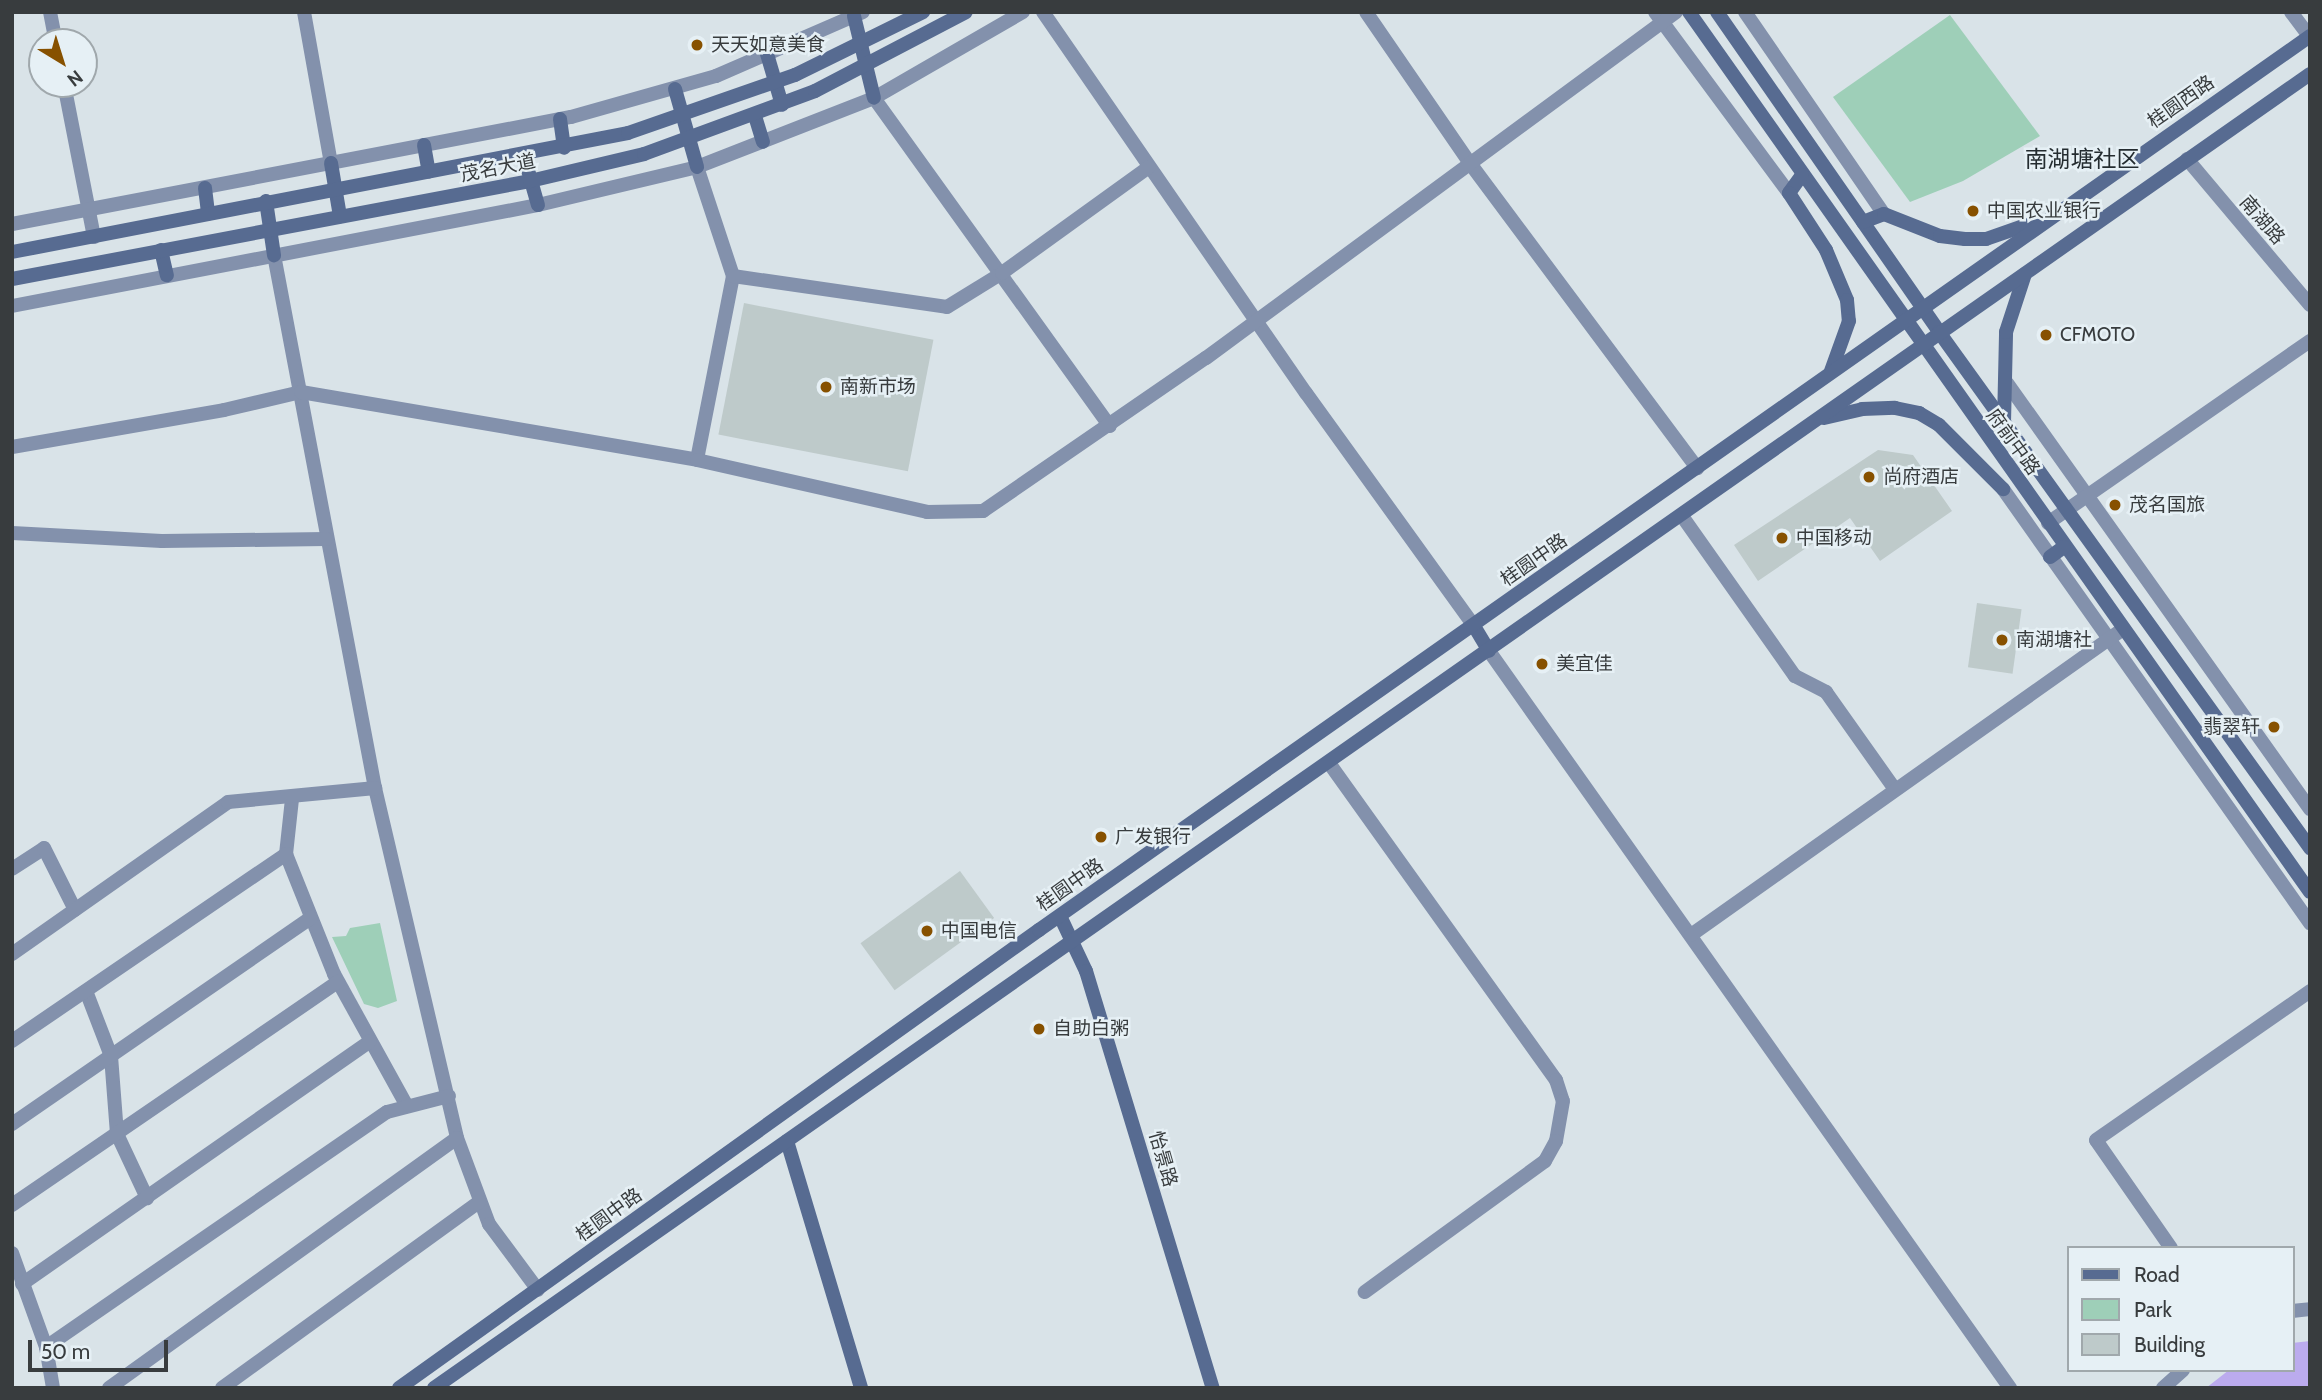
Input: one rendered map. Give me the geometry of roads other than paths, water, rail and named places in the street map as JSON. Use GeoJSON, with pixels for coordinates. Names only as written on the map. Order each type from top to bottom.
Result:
{"type":"FeatureCollection","features":[{"type":"Feature","properties":{"kind":"main road","name":"茂名大道"},"geometry":{"type":"LineString","coordinates":[[12,252],[266,201],[564,148],[684,116],[776,82],[861,44],[923,12]]}},
{"type":"Feature","properties":{"kind":"main road","name":"茂名大道"},"geometry":{"type":"LineString","coordinates":[[12,279],[530,181],[691,139],[782,105],[866,67],[966,12]]}},
{"type":"Feature","properties":{"kind":"main road","name":"府前中路"},"geometry":{"type":"LineString","coordinates":[[1689,12],[1920,345],[2310,892]]}},
{"type":"Feature","properties":{"kind":"main road","name":"府前中路"},"geometry":{"type":"LineString","coordinates":[[1717,12],[1939,332],[2310,848]]}},
{"type":"Feature","properties":{"kind":"main road"},"geometry":{"type":"LineString","coordinates":[[859,14],[861,44],[874,98]]}},
{"type":"Feature","properties":{"kind":"main road","name":"桂圆西路"},"geometry":{"type":"LineString","coordinates":[[1903,320],[2309,36]]}},
{"type":"Feature","properties":{"kind":"main road"},"geometry":{"type":"LineString","coordinates":[[767,54],[782,105]]}},
{"type":"Feature","properties":{"kind":"main road"},"geometry":{"type":"LineString","coordinates":[[1920,345],[2310,74]]}},
{"type":"Feature","properties":{"kind":"main road"},"geometry":{"type":"LineString","coordinates":[[675,89],[697,167]]}},
{"type":"Feature","properties":{"kind":"main road"},"geometry":{"type":"LineString","coordinates":[[755,116],[763,142]]}},
{"type":"Feature","properties":{"kind":"main road"},"geometry":{"type":"LineString","coordinates":[[560,119],[564,148]]}},
{"type":"Feature","properties":{"kind":"main road"},"geometry":{"type":"LineString","coordinates":[[424,145],[429,172]]}},
{"type":"Feature","properties":{"kind":"main road"},"geometry":{"type":"LineString","coordinates":[[524,156],[538,205]]}},
{"type":"Feature","properties":{"kind":"main road"},"geometry":{"type":"LineString","coordinates":[[331,163],[340,216]]}},
{"type":"Feature","properties":{"kind":"main road"},"geometry":{"type":"LineString","coordinates":[[1801,175],[1790,193],[1826,250],[1847,300],[1849,321],[1831,371]]}},
{"type":"Feature","properties":{"kind":"main road"},"geometry":{"type":"LineString","coordinates":[[205,187],[208,214]]}},
{"type":"Feature","properties":{"kind":"main road"},"geometry":{"type":"LineString","coordinates":[[266,201],[274,255]]}},
{"type":"Feature","properties":{"kind":"main road"},"geometry":{"type":"LineString","coordinates":[[1863,222],[1884,214],[1940,236],[1975,239],[2017,229],[2057,212]]}},
{"type":"Feature","properties":{"kind":"main road"},"geometry":{"type":"LineString","coordinates":[[94,237],[98,261]]}},
{"type":"Feature","properties":{"kind":"main road"},"geometry":{"type":"LineString","coordinates":[[161,250],[167,275]]}},
{"type":"Feature","properties":{"kind":"main road"},"geometry":{"type":"LineString","coordinates":[[2004,423],[2007,383],[2006,332],[2026,271]]}},
{"type":"Feature","properties":{"kind":"main road","name":"桂圆中路"},"geometry":{"type":"LineString","coordinates":[[399,1388],[1060,916],[1474,626],[1903,320]]}},
{"type":"Feature","properties":{"kind":"main road","name":"桂圆中路"},"geometry":{"type":"LineString","coordinates":[[434,1388],[1682,516],[1920,345]]}},
{"type":"Feature","properties":{"kind":"main road"},"geometry":{"type":"LineString","coordinates":[[1816,420],[1862,409],[1895,408],[1919,413],[1939,425],[2003,489]]}},
{"type":"Feature","properties":{"kind":"main road"},"geometry":{"type":"LineString","coordinates":[[2050,557],[2064,547]]}},
{"type":"Feature","properties":{"kind":"main road"},"geometry":{"type":"LineString","coordinates":[[1474,626],[1489,651]]}},
{"type":"Feature","properties":{"kind":"main road","name":"怡景路"},"geometry":{"type":"LineString","coordinates":[[1060,916],[1073,942],[1213,1388]]}},
{"type":"Feature","properties":{"kind":"main road"},"geometry":{"type":"LineString","coordinates":[[787,1141],[861,1388]]}},
{"type":"Feature","properties":{"kind":"main road"},"geometry":{"type":"LineString","coordinates":[[538,1290],[549,1306]]}},
{"type":"Feature","properties":{"kind":"street"},"geometry":{"type":"LineString","coordinates":[[304,12],[331,163]]}},
{"type":"Feature","properties":{"kind":"street"},"geometry":{"type":"LineString","coordinates":[[12,306],[538,205],[697,167],[874,98],[1023,12]]}},
{"type":"Feature","properties":{"kind":"street"},"geometry":{"type":"LineString","coordinates":[[1043,12],[1256,321],[1474,626]]}},
{"type":"Feature","properties":{"kind":"street"},"geometry":{"type":"LineString","coordinates":[[1366,12],[1472,166],[1697,468]]}},
{"type":"Feature","properties":{"kind":"street"},"geometry":{"type":"LineString","coordinates":[[12,447],[224,410],[301,392],[697,460],[927,512],[970,513],[997,506],[1472,166],[1659,18],[1676,12]]}},
{"type":"Feature","properties":{"kind":"street"},"geometry":{"type":"LineString","coordinates":[[1745,12],[1884,214]]}},
{"type":"Feature","properties":{"kind":"street"},"geometry":{"type":"LineString","coordinates":[[2291,12],[2309,36]]}},
{"type":"Feature","properties":{"kind":"street"},"geometry":{"type":"LineString","coordinates":[[12,224],[560,119],[675,89],[767,54],[859,14]]}},
{"type":"Feature","properties":{"kind":"street"},"geometry":{"type":"LineString","coordinates":[[1659,18],[1790,193]]}},
{"type":"Feature","properties":{"kind":"street"},"geometry":{"type":"LineString","coordinates":[[67,98],[94,237]]}},
{"type":"Feature","properties":{"kind":"street"},"geometry":{"type":"LineString","coordinates":[[874,98],[1110,426]]}},
{"type":"Feature","properties":{"kind":"street","name":"南湖路"},"geometry":{"type":"LineString","coordinates":[[2187,159],[2310,305]]}},
{"type":"Feature","properties":{"kind":"street"},"geometry":{"type":"LineString","coordinates":[[697,167],[733,276],[697,460]]}},
{"type":"Feature","properties":{"kind":"street"},"geometry":{"type":"LineString","coordinates":[[733,276],[932,308],[959,302],[1149,167]]}},
{"type":"Feature","properties":{"kind":"street"},"geometry":{"type":"LineString","coordinates":[[274,255],[326,539],[376,789],[457,1138],[489,1224],[538,1290]]}},
{"type":"Feature","properties":{"kind":"street"},"geometry":{"type":"LineString","coordinates":[[2048,523],[2310,341]]}},
{"type":"Feature","properties":{"kind":"street"},"geometry":{"type":"LineString","coordinates":[[2007,383],[2310,809]]}},
{"type":"Feature","properties":{"kind":"street"},"geometry":{"type":"LineString","coordinates":[[2003,489],[2310,923]]}},
{"type":"Feature","properties":{"kind":"street"},"geometry":{"type":"LineString","coordinates":[[1682,516],[1795,676],[1826,692],[1894,789]]}},
{"type":"Feature","properties":{"kind":"street"},"geometry":{"type":"LineString","coordinates":[[12,533],[162,541],[326,539]]}},
{"type":"Feature","properties":{"kind":"street"},"geometry":{"type":"LineString","coordinates":[[1691,935],[2123,629]]}},
{"type":"Feature","properties":{"kind":"street"},"geometry":{"type":"LineString","coordinates":[[1489,651],[2010,1388]]}},
{"type":"Feature","properties":{"kind":"street"},"geometry":{"type":"LineString","coordinates":[[1329,763],[1556,1080],[1563,1101],[1556,1141],[1545,1161],[1365,1292]]}},
{"type":"Feature","properties":{"kind":"street"},"geometry":{"type":"LineString","coordinates":[[12,954],[228,802],[292,799],[376,789]]}},
{"type":"Feature","properties":{"kind":"street"},"geometry":{"type":"LineString","coordinates":[[292,799],[286,854],[338,982],[407,1107]]}},
{"type":"Feature","properties":{"kind":"street"},"geometry":{"type":"LineString","coordinates":[[12,869],[44,848],[75,910]]}},
{"type":"Feature","properties":{"kind":"street"},"geometry":{"type":"LineString","coordinates":[[12,1041],[286,854]]}},
{"type":"Feature","properties":{"kind":"street"},"geometry":{"type":"LineString","coordinates":[[12,1124],[311,918]]}},
{"type":"Feature","properties":{"kind":"street"},"geometry":{"type":"LineString","coordinates":[[12,1205],[338,982]]}},
{"type":"Feature","properties":{"kind":"street"},"geometry":{"type":"LineString","coordinates":[[86,991],[111,1056],[117,1134],[147,1198]]}},
{"type":"Feature","properties":{"kind":"street"},"geometry":{"type":"LineString","coordinates":[[2170,1246],[2096,1140],[2310,991]]}},
{"type":"Feature","properties":{"kind":"street"},"geometry":{"type":"LineString","coordinates":[[22,1284],[370,1041]]}},
{"type":"Feature","properties":{"kind":"street"},"geometry":{"type":"LineString","coordinates":[[46,1347],[387,1111],[449,1096]]}},
{"type":"Feature","properties":{"kind":"street"},"geometry":{"type":"LineString","coordinates":[[110,1388],[457,1138]]}},
{"type":"Feature","properties":{"kind":"street"},"geometry":{"type":"LineString","coordinates":[[222,1388],[479,1202]]}},
{"type":"Feature","properties":{"kind":"street"},"geometry":{"type":"LineString","coordinates":[[12,1253],[46,1347],[53,1388]]}},
{"type":"Feature","properties":{"kind":"street"},"geometry":{"type":"LineString","coordinates":[[2163,1388],[2181,1372]]}},
{"type":"Feature","properties":{"kind":"place","name":"天天如意美食"},"geometry":{"type":"Point","coordinates":[697,45]}},
{"type":"Feature","properties":{"kind":"place","name":"中国农业银行"},"geometry":{"type":"Point","coordinates":[1973,211]}},
{"type":"Feature","properties":{"kind":"place","name":"CFMOTO"},"geometry":{"type":"Point","coordinates":[2046,335]}},
{"type":"Feature","properties":{"kind":"place","name":"南新市场"},"geometry":{"type":"Point","coordinates":[826,387]}},
{"type":"Feature","properties":{"kind":"place","name":"尚府酒店"},"geometry":{"type":"Point","coordinates":[1869,477]}},
{"type":"Feature","properties":{"kind":"place","name":"茂名国旅"},"geometry":{"type":"Point","coordinates":[2115,505]}},
{"type":"Feature","properties":{"kind":"place","name":"中国移动"},"geometry":{"type":"Point","coordinates":[1782,538]}},
{"type":"Feature","properties":{"kind":"place","name":"南湖塘社"},"geometry":{"type":"Point","coordinates":[2002,640]}},
{"type":"Feature","properties":{"kind":"place","name":"美宜佳"},"geometry":{"type":"Point","coordinates":[1542,664]}},
{"type":"Feature","properties":{"kind":"place","name":"翡翠轩"},"geometry":{"type":"Point","coordinates":[2274,727]}},
{"type":"Feature","properties":{"kind":"place","name":"广发银行"},"geometry":{"type":"Point","coordinates":[1101,837]}},
{"type":"Feature","properties":{"kind":"place","name":"中国电信"},"geometry":{"type":"Point","coordinates":[927,931]}},
{"type":"Feature","properties":{"kind":"place","name":"自助白粥"},"geometry":{"type":"Point","coordinates":[1039,1029]}},
{"type":"Feature","properties":{"kind":"district","name":"南湖塘社区"},"geometry":{"type":"Point","coordinates":[2082,159]}}]}
